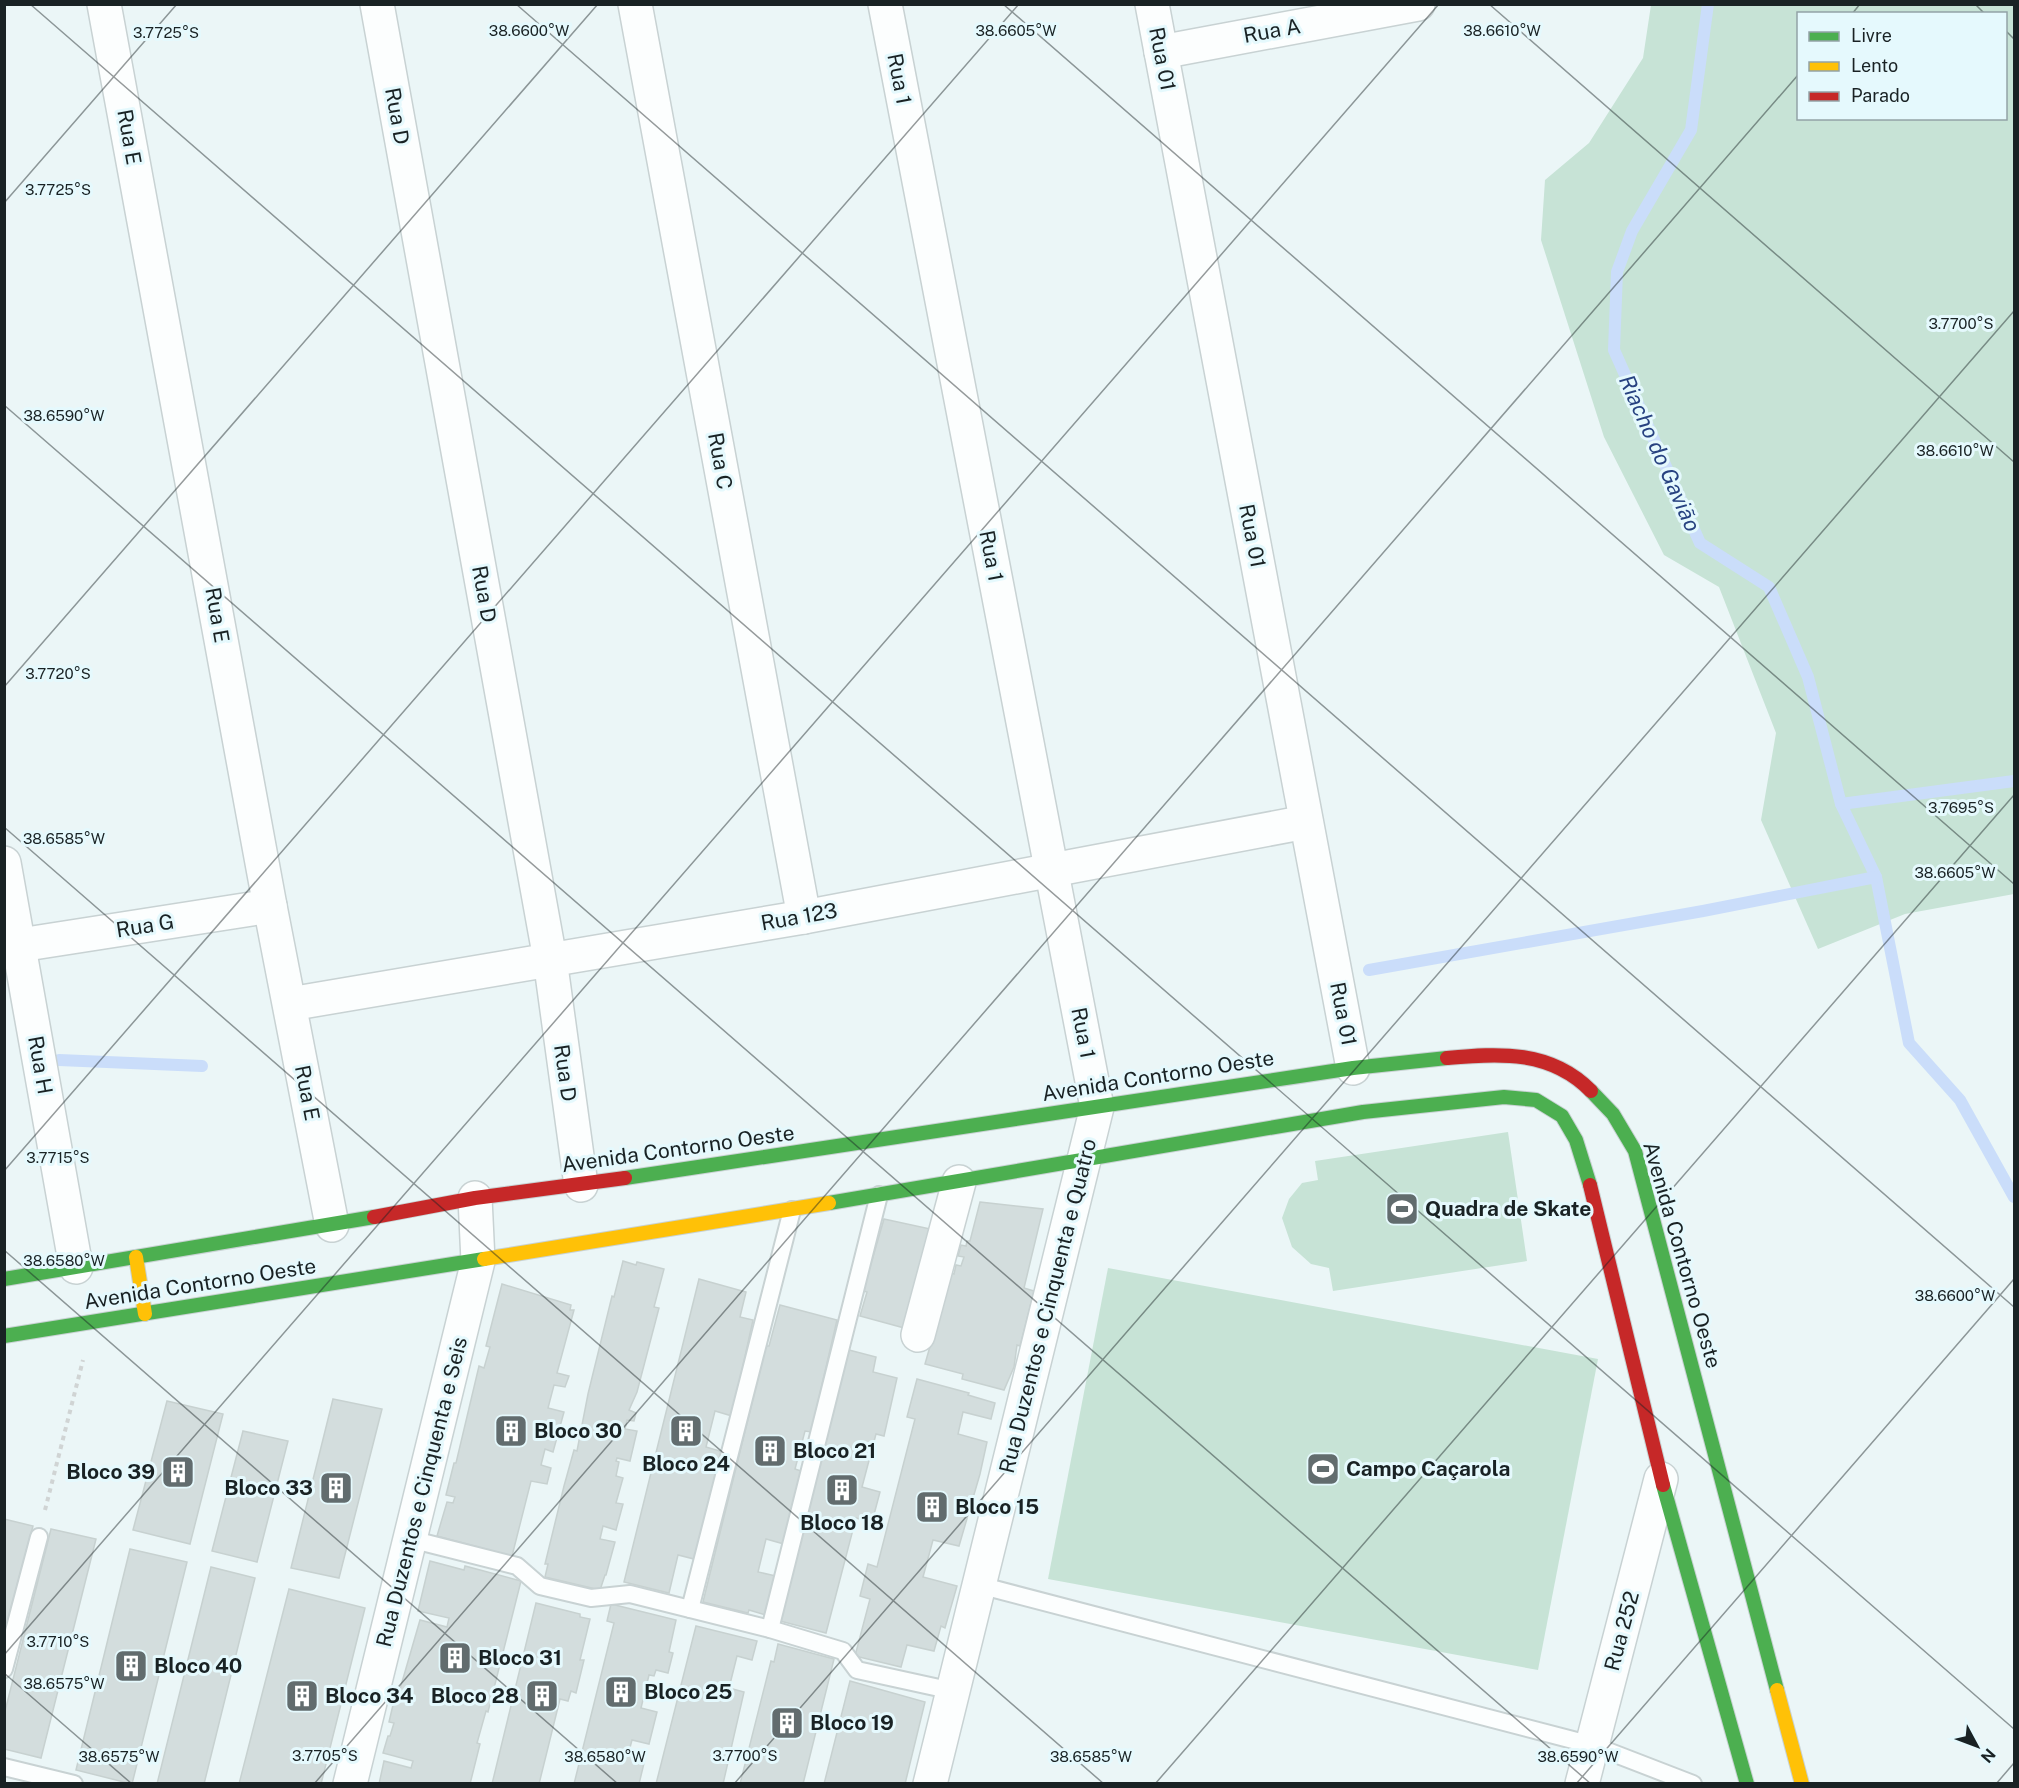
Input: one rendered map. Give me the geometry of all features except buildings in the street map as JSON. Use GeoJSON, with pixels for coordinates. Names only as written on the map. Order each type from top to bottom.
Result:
{"type":"FeatureCollection","features":[{"type":"Feature","properties":{"kind":"street","name":"Rua E"},"geometry":{"type":"LineString","coordinates":[[104,4],[270,906],[332,1225]]}},
{"type":"Feature","properties":{"kind":"street","name":"Rua D"},"geometry":{"type":"LineString","coordinates":[[377,4],[550,959],[581,1185]]}},
{"type":"Feature","properties":{"kind":"street","name":"Rua C"},"geometry":{"type":"LineString","coordinates":[[635,4],[804,917]]}},
{"type":"Feature","properties":{"kind":"street","name":"Rua 1"},"geometry":{"type":"LineString","coordinates":[[885,4],[1096,1107]]}},
{"type":"Feature","properties":{"kind":"street","name":"Rua 01"},"geometry":{"type":"LineString","coordinates":[[1152,4],[1353,1068]]}},
{"type":"Feature","properties":{"kind":"street","name":"Rua A"},"geometry":{"type":"LineString","coordinates":[[1161,52],[1418,4]]}},
{"type":"Feature","properties":{"kind":"street","name":"Rua 123"},"geometry":{"type":"LineString","coordinates":[[290,1004],[804,917],[1306,822]]}},
{"type":"Feature","properties":{"kind":"street","name":"Rua H"},"geometry":{"type":"LineString","coordinates":[[4,863],[20,945],[18,1025],[76,1267]]}},
{"type":"Feature","properties":{"kind":"street","name":"Rua G"},"geometry":{"type":"LineString","coordinates":[[20,945],[270,906]]}},
{"type":"Feature","properties":{"kind":"street","name":"Avenida Contorno Oeste"},"geometry":{"type":"LineString","coordinates":[[4,1279],[332,1225],[475,1198],[581,1185],[1353,1068],[1488,1054],[1526,1057],[1556,1065],[1585,1085],[1614,1114],[1635,1151],[1802,1784]]}},
{"type":"Feature","properties":{"kind":"street"},"geometry":{"type":"LineString","coordinates":[[1541,1092],[1556,1065]]}},
{"type":"Feature","properties":{"kind":"street","name":"Avenida Contorno Oeste"},"geometry":{"type":"LineString","coordinates":[[4,1336],[792,1210],[1363,1112],[1541,1092],[1562,1116],[1576,1140],[1592,1191],[1661,1479],[1747,1784]]}},
{"type":"Feature","properties":{"kind":"street","name":"Rua Duzentos e Cinquenta e Quatro"},"geometry":{"type":"LineString","coordinates":[[930,1784],[1096,1107]]}},
{"type":"Feature","properties":{"kind":"street"},"geometry":{"type":"LineString","coordinates":[[918,1335],[959,1182]]}},
{"type":"Feature","properties":{"kind":"street","name":"Rua Duzentos e Cinquenta e Seis"},"geometry":{"type":"LineString","coordinates":[[350,1784],[478,1261],[475,1198]]}},
{"type":"Feature","properties":{"kind":"street"},"geometry":{"type":"LineString","coordinates":[[136,1257],[145,1314]]}},
{"type":"Feature","properties":{"kind":"street","name":"Rua 252"},"geometry":{"type":"LineString","coordinates":[[1582,1784],[1661,1479]]}},
{"type":"Feature","properties":{"kind":"lane"},"geometry":{"type":"LineString","coordinates":[[770,1629],[879,1195]]}},
{"type":"Feature","properties":{"kind":"lane"},"geometry":{"type":"LineString","coordinates":[[690,1610],[792,1210]]}},
{"type":"Feature","properties":{"kind":"lane"},"geometry":{"type":"LineString","coordinates":[[4,1669],[39,1536]]}},
{"type":"Feature","properties":{"kind":"lane"},"geometry":{"type":"LineString","coordinates":[[410,1539],[517,1566],[540,1586],[591,1598],[630,1594],[770,1629],[843,1651],[857,1670],[953,1691]]}},
{"type":"Feature","properties":{"kind":"lane"},"geometry":{"type":"LineString","coordinates":[[979,1586],[1592,1745],[1693,1784]]}},
{"type":"Feature","properties":{"kind":"lane"},"geometry":{"type":"LineString","coordinates":[[4,1767],[74,1784]]}},
{"type":"Feature","properties":{"kind":"path"},"geometry":{"type":"LineString","coordinates":[[39,1536],[93,1322]]}},
{"type":"Feature","properties":{"kind":"green space"},"geometry":{"type":"Polygon","coordinates":[[[1651,5],[2014,5],[2014,894],[1905,914],[1818,949],[1761,820],[1776,733],[1719,587],[1664,555],[1604,437],[1541,240],[1545,180],[1589,143],[1643,58],[1651,5]]]}},
{"type":"Feature","properties":{"kind":"green space","name":"Quadra de Skate"},"geometry":{"type":"Polygon","coordinates":[[[1508,1132],[1527,1261],[1333,1291],[1329,1268],[1311,1264],[1292,1247],[1282,1218],[1289,1199],[1302,1183],[1318,1180],[1315,1161],[1508,1132]]]}},
{"type":"Feature","properties":{"kind":"green space","name":"Campo Caçarola"},"geometry":{"type":"Polygon","coordinates":[[[1108,1268],[1598,1359],[1538,1670],[1048,1579],[1108,1268]]]}},
{"type":"Feature","properties":{"kind":"waterway","name":"Riacho do Gavião"},"geometry":{"type":"LineString","coordinates":[[1708,4],[1691,130],[1632,231],[1617,272],[1614,350],[1700,543],[1769,587],[1808,677],[1841,804],[1876,877],[1909,1043],[1960,1100],[2014,1197]]}},
{"type":"Feature","properties":{"kind":"waterway"},"geometry":{"type":"LineString","coordinates":[[1841,804],[2014,781]]}},
{"type":"Feature","properties":{"kind":"waterway"},"geometry":{"type":"LineString","coordinates":[[1369,970],[1703,911],[1876,877]]}},
{"type":"Feature","properties":{"kind":"waterway"},"geometry":{"type":"LineString","coordinates":[[59,1060],[202,1066]]}},
{"type":"Feature","properties":{"kind":"traffic: fast"},"geometry":{"type":"LineString","coordinates":[[625,1178],[1353,1068],[1447,1058]]}},
{"type":"Feature","properties":{"kind":"traffic: fast"},"geometry":{"type":"LineString","coordinates":[[1591,1091],[1613,1114],[1635,1151],[1777,1690]]}},
{"type":"Feature","properties":{"kind":"traffic: fast"},"geometry":{"type":"LineString","coordinates":[[829,1203],[1363,1112],[1504,1097],[1536,1100],[1562,1116],[1576,1140],[1590,1185]]}},
{"type":"Feature","properties":{"kind":"traffic: fast"},"geometry":{"type":"LineString","coordinates":[[4,1279],[374,1217]]}},
{"type":"Feature","properties":{"kind":"traffic: fast"},"geometry":{"type":"LineString","coordinates":[[4,1336],[484,1259]]}},
{"type":"Feature","properties":{"kind":"traffic: fast"},"geometry":{"type":"LineString","coordinates":[[1663,1485],[1747,1784]]}},
{"type":"Feature","properties":{"kind":"traffic: slow"},"geometry":{"type":"LineString","coordinates":[[484,1259],[829,1203]]}},
{"type":"Feature","properties":{"kind":"traffic: slow"},"geometry":{"type":"LineString","coordinates":[[136,1257],[145,1314]]}},
{"type":"Feature","properties":{"kind":"traffic: slow"},"geometry":{"type":"LineString","coordinates":[[1777,1690],[1802,1784]]}},
{"type":"Feature","properties":{"kind":"traffic: jam"},"geometry":{"type":"LineString","coordinates":[[1447,1058],[1505,1055],[1542,1061],[1559,1068],[1591,1091]]}},
{"type":"Feature","properties":{"kind":"traffic: jam"},"geometry":{"type":"LineString","coordinates":[[374,1217],[475,1198],[625,1178]]}},
{"type":"Feature","properties":{"kind":"traffic: jam"},"geometry":{"type":"LineString","coordinates":[[1590,1185],[1663,1485]]}},
{"type":"Feature","properties":{"kind":"place","name":"Quadra de Skate"},"geometry":{"type":"Point","coordinates":[1402,1209]}},
{"type":"Feature","properties":{"kind":"place","name":"Bloco 30"},"geometry":{"type":"Point","coordinates":[511,1431]}},
{"type":"Feature","properties":{"kind":"place","name":"Bloco 24"},"geometry":{"type":"Point","coordinates":[686,1431]}},
{"type":"Feature","properties":{"kind":"place","name":"Bloco 21"},"geometry":{"type":"Point","coordinates":[770,1451]}},
{"type":"Feature","properties":{"kind":"place","name":"Campo Caçarola"},"geometry":{"type":"Point","coordinates":[1323,1469]}},
{"type":"Feature","properties":{"kind":"place","name":"Bloco 39"},"geometry":{"type":"Point","coordinates":[178,1472]}},
{"type":"Feature","properties":{"kind":"place","name":"Bloco 33"},"geometry":{"type":"Point","coordinates":[336,1488]}},
{"type":"Feature","properties":{"kind":"place","name":"Bloco 18"},"geometry":{"type":"Point","coordinates":[842,1490]}},
{"type":"Feature","properties":{"kind":"place","name":"Bloco 15"},"geometry":{"type":"Point","coordinates":[932,1507]}},
{"type":"Feature","properties":{"kind":"place","name":"Bloco 31"},"geometry":{"type":"Point","coordinates":[455,1658]}},
{"type":"Feature","properties":{"kind":"place","name":"Bloco 40"},"geometry":{"type":"Point","coordinates":[131,1666]}},
{"type":"Feature","properties":{"kind":"place","name":"Bloco 25"},"geometry":{"type":"Point","coordinates":[621,1692]}},
{"type":"Feature","properties":{"kind":"place","name":"Bloco 34"},"geometry":{"type":"Point","coordinates":[302,1696]}},
{"type":"Feature","properties":{"kind":"place","name":"Bloco 28"},"geometry":{"type":"Point","coordinates":[542,1696]}},
{"type":"Feature","properties":{"kind":"place","name":"Bloco 19"},"geometry":{"type":"Point","coordinates":[787,1723]}}]}
